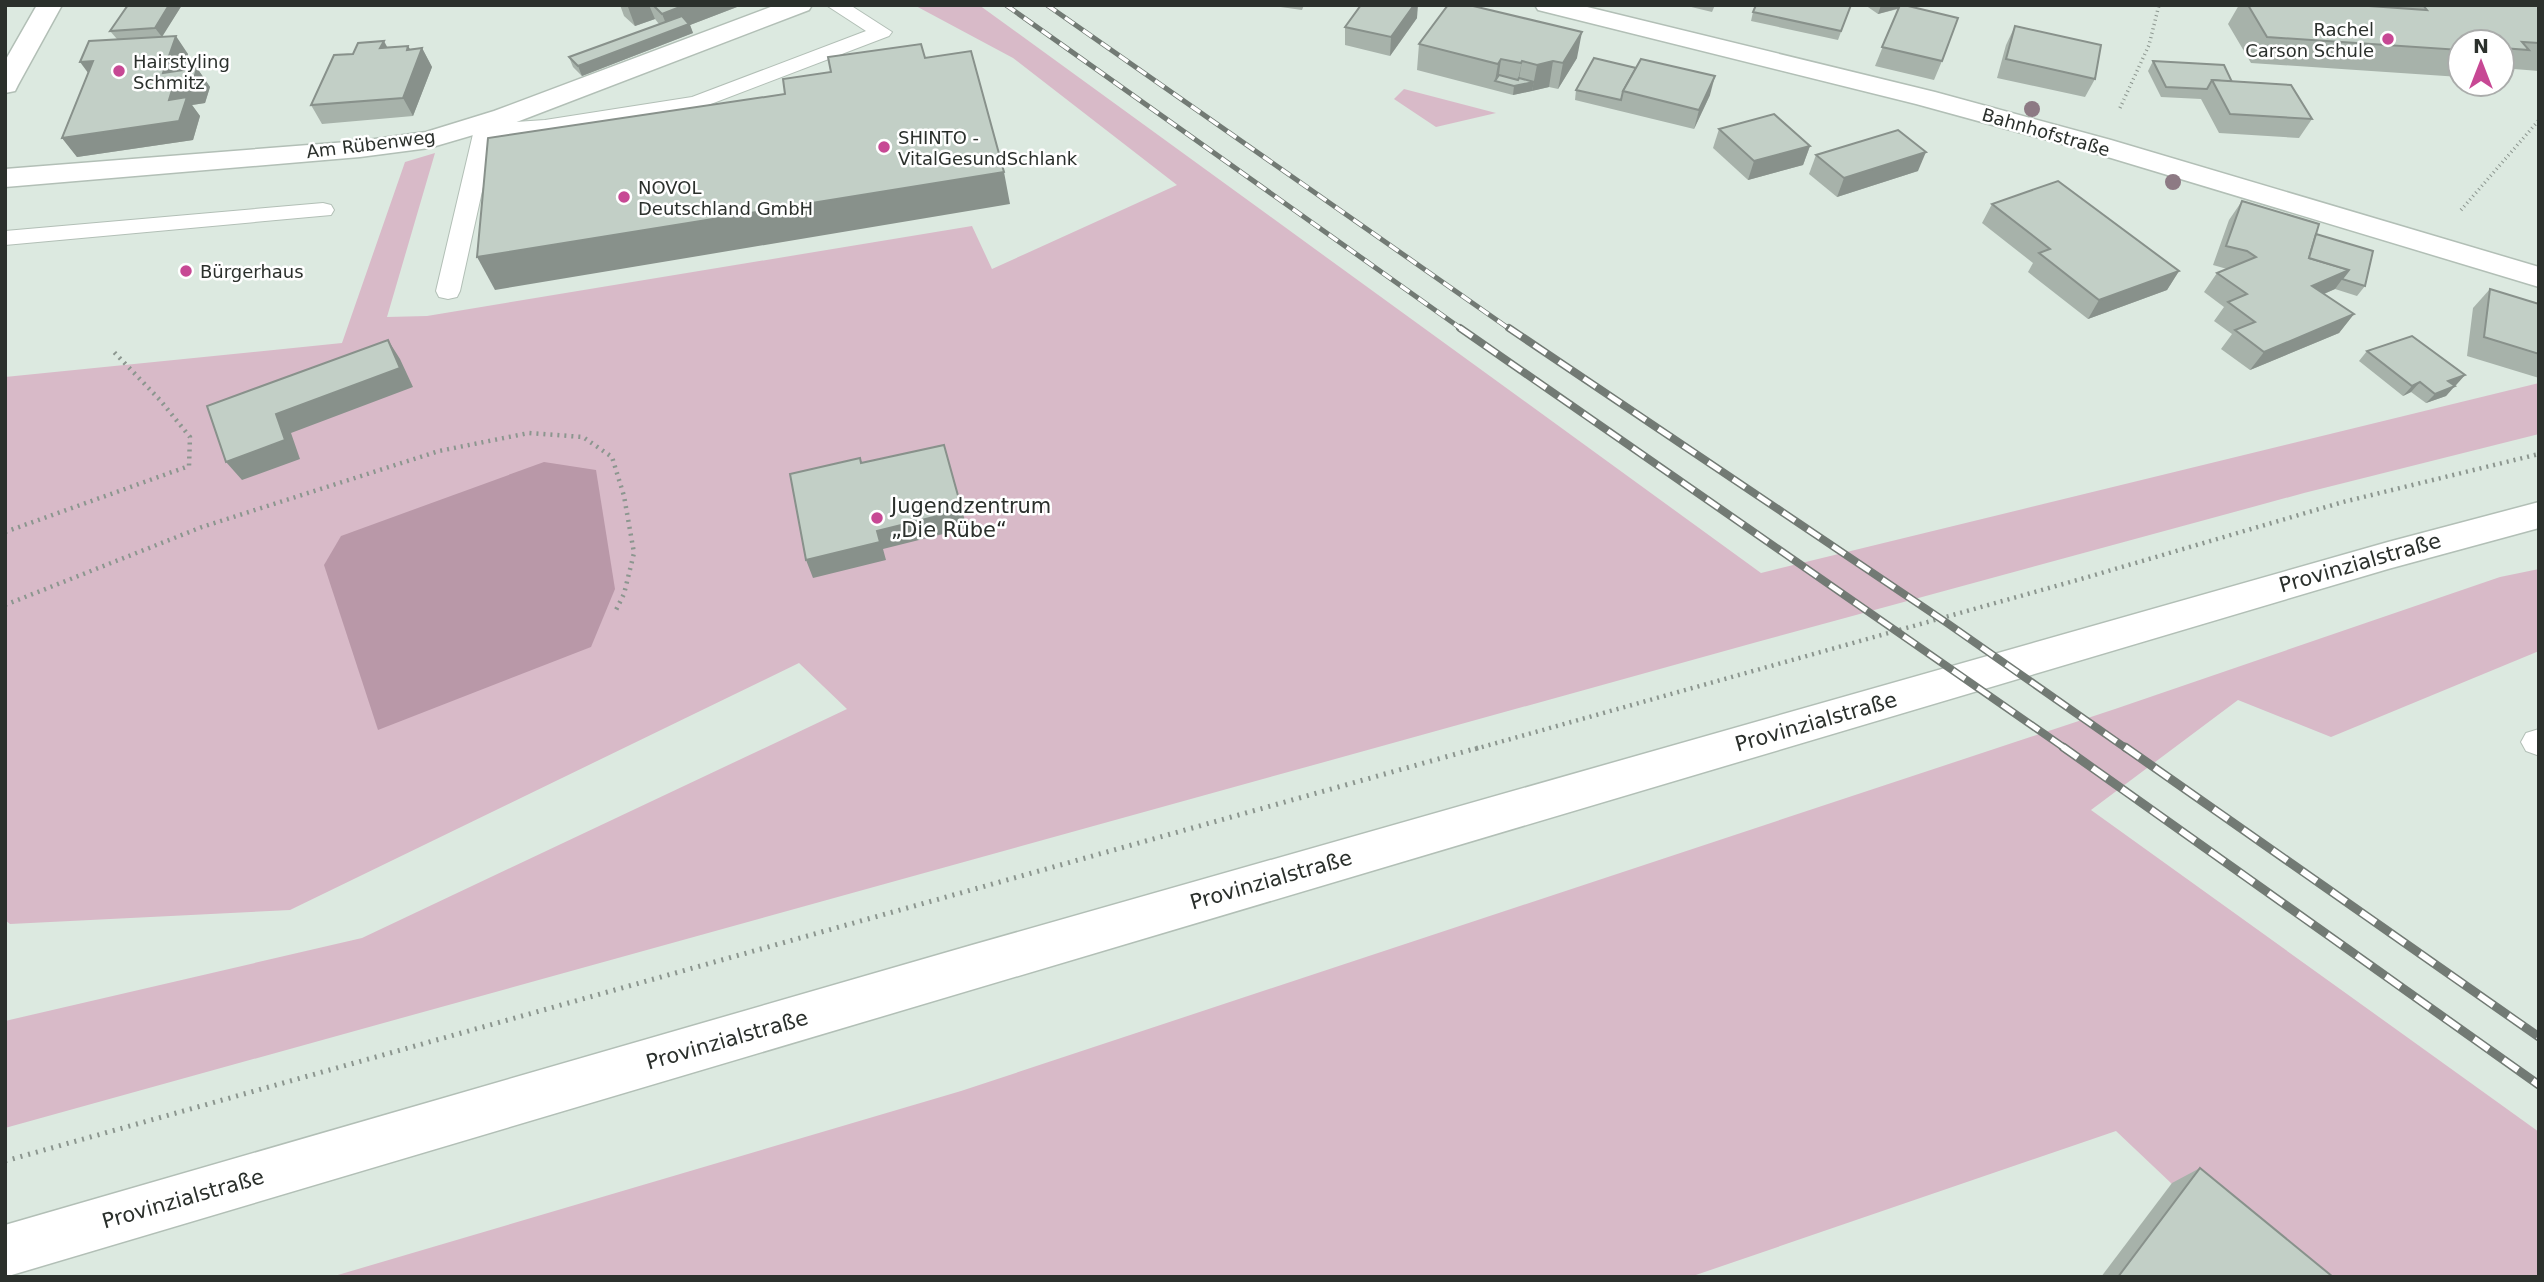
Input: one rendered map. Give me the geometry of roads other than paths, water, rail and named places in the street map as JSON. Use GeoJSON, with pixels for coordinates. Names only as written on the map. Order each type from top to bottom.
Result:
{"type":"FeatureCollection","features":[{"type":"Feature","properties":{"kind":"street"},"geometry":{"type":"LineString","coordinates":[[5,85],[50,5]]}},
{"type":"Feature","properties":{"kind":"street","name":"Am Rübenweg"},"geometry":{"type":"LineString","coordinates":[[5,178],[360,149],[429,139],[479,128],[800,5]]}},
{"type":"Feature","properties":{"kind":"street","name":"Bahnhofstraße"},"geometry":{"type":"LineString","coordinates":[[1547,5],[1937,102],[2101,146],[2539,277]]}},
{"type":"Feature","properties":{"kind":"street","name":"Provinzialstraße"},"geometry":{"type":"LineString","coordinates":[[5,1251],[1653,768],[1952,684],[2333,570],[2539,515]]}},
{"type":"Feature","properties":{"kind":"lane"},"geometry":{"type":"LineString","coordinates":[[448,291],[479,128],[545,126],[696,103],[882,32],[836,5]]}},
{"type":"Feature","properties":{"kind":"lane"},"geometry":{"type":"LineString","coordinates":[[5,238],[323,210]]}},
{"type":"Feature","properties":{"kind":"railway"},"geometry":{"type":"LineString","coordinates":[[1006,5],[1463,330]]}},
{"type":"Feature","properties":{"kind":"railway"},"geometry":{"type":"LineString","coordinates":[[1047,5],[1511,330]]}},
{"type":"Feature","properties":{"kind":"railway"},"geometry":{"type":"LineString","coordinates":[[1460,328],[2066,749]]}},
{"type":"Feature","properties":{"kind":"railway"},"geometry":{"type":"LineString","coordinates":[[1509,328],[1947,623],[2127,749]]}},
{"type":"Feature","properties":{"kind":"railway"},"geometry":{"type":"LineString","coordinates":[[2063,747],[2539,1085]]}},
{"type":"Feature","properties":{"kind":"railway"},"geometry":{"type":"LineString","coordinates":[[2125,747],[2539,1037]]}},
{"type":"Feature","properties":{"kind":"place","name":"Rachel Carson Schule"},"geometry":{"type":"Point","coordinates":[2388,39]}},
{"type":"Feature","properties":{"kind":"place","name":"Hairstyling Schmitz"},"geometry":{"type":"Point","coordinates":[119,71]}},
{"type":"Feature","properties":{"kind":"place","name":"SHINTO - VitalGesundSchlank"},"geometry":{"type":"Point","coordinates":[884,147]}},
{"type":"Feature","properties":{"kind":"place","name":"NOVOL Deutschland GmbH"},"geometry":{"type":"Point","coordinates":[624,197]}},
{"type":"Feature","properties":{"kind":"place","name":"Bürgerhaus"},"geometry":{"type":"Point","coordinates":[186,271]}},
{"type":"Feature","properties":{"kind":"place","name":"Jugendzentrum „Die Rübe“"},"geometry":{"type":"Point","coordinates":[877,518]}}]}
